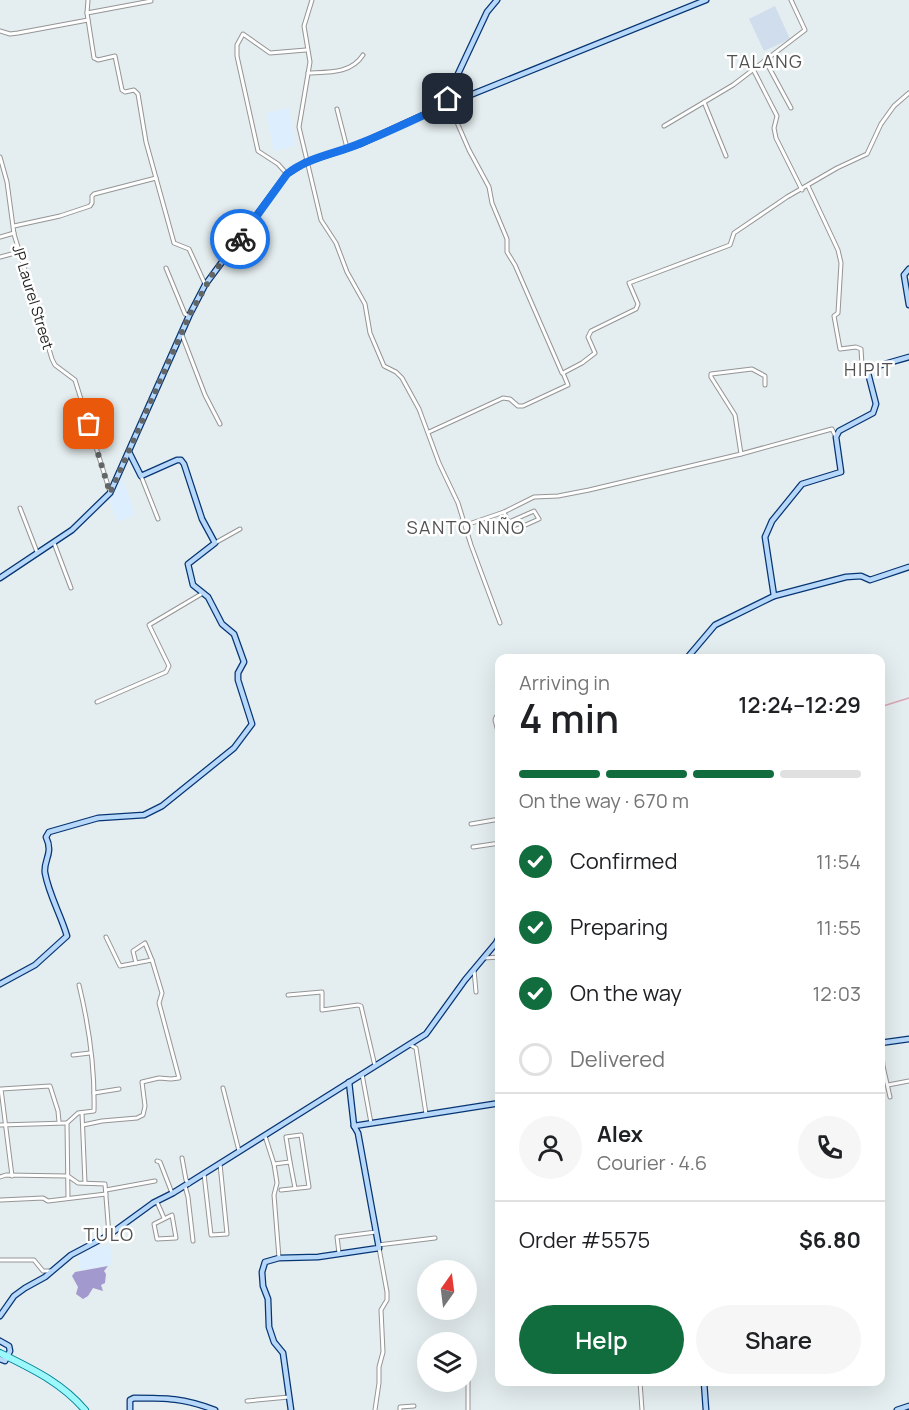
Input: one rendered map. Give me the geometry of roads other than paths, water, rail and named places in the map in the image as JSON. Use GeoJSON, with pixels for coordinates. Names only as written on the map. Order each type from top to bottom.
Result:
{"type":"FeatureCollection","features":[{"type":"Feature","properties":{"kind":"main road"},"geometry":{"type":"LineString","coordinates":[[0,1353],[59,1384],[85,1410]]}},
{"type":"Feature","properties":{"kind":"street"},"geometry":{"type":"LineString","coordinates":[[88,0],[87,13],[94,58],[98,60],[115,56],[122,90],[125,92],[134,90],[138,94],[146,142],[174,243],[189,249],[206,285]]}},
{"type":"Feature","properties":{"kind":"street"},"geometry":{"type":"LineString","coordinates":[[312,0],[304,26],[306,50],[310,63],[299,127],[321,220],[336,243],[346,272],[364,304],[370,333],[384,366],[402,378],[419,409],[466,525],[471,545],[500,622]]}},
{"type":"Feature","properties":{"kind":"street"},"geometry":{"type":"LineString","coordinates":[[429,432],[503,398],[510,399],[518,406],[523,406],[568,385],[515,265],[507,252],[507,239],[492,203],[489,187],[469,150],[449,102],[487,12],[497,0]]}},
{"type":"Feature","properties":{"kind":"street"},"geometry":{"type":"LineString","coordinates":[[0,577],[54,543],[93,512],[110,493],[181,333],[206,285],[287,174],[306,162],[347,148],[449,102],[706,0]]}},
{"type":"Feature","properties":{"kind":"street"},"geometry":{"type":"LineString","coordinates":[[664,126],[733,85],[805,30],[791,0]]}},
{"type":"Feature","properties":{"kind":"street"},"geometry":{"type":"LineString","coordinates":[[87,13],[151,1]]}},
{"type":"Feature","properties":{"kind":"street"},"geometry":{"type":"LineString","coordinates":[[0,31],[10,34],[18,33],[88,20]]}},
{"type":"Feature","properties":{"kind":"street"},"geometry":{"type":"LineString","coordinates":[[287,174],[278,164],[258,151],[237,56],[237,45],[243,34],[270,53],[306,50]]}},
{"type":"Feature","properties":{"kind":"street"},"geometry":{"type":"LineString","coordinates":[[308,73],[343,70],[358,64],[363,56]]}},
{"type":"Feature","properties":{"kind":"street"},"geometry":{"type":"LineString","coordinates":[[765,60],[791,108]]}},
{"type":"Feature","properties":{"kind":"street"},"geometry":{"type":"LineString","coordinates":[[753,68],[777,117],[774,128],[776,138],[802,190]]}},
{"type":"Feature","properties":{"kind":"street"},"geometry":{"type":"LineString","coordinates":[[563,373],[595,353],[588,337],[591,331],[636,309],[638,304],[629,283],[730,245],[734,233],[787,197],[867,154],[881,124],[894,106],[909,93]]}},
{"type":"Feature","properties":{"kind":"street"},"geometry":{"type":"LineString","coordinates":[[704,102],[726,156]]}},
{"type":"Feature","properties":{"kind":"street"},"geometry":{"type":"LineString","coordinates":[[337,109],[347,148]]}},
{"type":"Feature","properties":{"kind":"street","name":"JP Laurel Street"},"geometry":{"type":"LineString","coordinates":[[0,158],[7,182],[14,233],[52,359],[55,365],[75,380],[110,493]]}},
{"type":"Feature","properties":{"kind":"street"},"geometry":{"type":"LineString","coordinates":[[13,226],[60,216],[90,206],[94,194],[156,178]]}},
{"type":"Feature","properties":{"kind":"street"},"geometry":{"type":"LineString","coordinates":[[808,186],[838,250],[841,263],[838,313],[834,316],[840,349],[856,347],[861,350],[862,365],[867,369],[876,404],[873,413],[845,427],[836,437]]}},
{"type":"Feature","properties":{"kind":"street"},"geometry":{"type":"LineString","coordinates":[[0,237],[14,233]]}},
{"type":"Feature","properties":{"kind":"street"},"geometry":{"type":"LineString","coordinates":[[0,256],[19,252]]}},
{"type":"Feature","properties":{"kind":"street"},"geometry":{"type":"LineString","coordinates":[[166,268],[185,314],[189,316]]}},
{"type":"Feature","properties":{"kind":"street"},"geometry":{"type":"LineString","coordinates":[[909,269],[904,275],[909,305]]}},
{"type":"Feature","properties":{"kind":"street"},"geometry":{"type":"LineString","coordinates":[[181,333],[205,395],[220,424]]}},
{"type":"Feature","properties":{"kind":"street"},"geometry":{"type":"LineString","coordinates":[[867,369],[909,357]]}},
{"type":"Feature","properties":{"kind":"street"},"geometry":{"type":"LineString","coordinates":[[741,454],[735,415],[711,374],[752,369],[765,376],[765,385]]}},
{"type":"Feature","properties":{"kind":"street"},"geometry":{"type":"LineString","coordinates":[[466,525],[504,512],[534,497],[558,496],[589,490],[741,454],[832,429],[836,437],[841,472],[802,484],[772,521],[765,537],[774,596]]}},
{"type":"Feature","properties":{"kind":"street"},"geometry":{"type":"LineString","coordinates":[[129,452],[159,519]]}},
{"type":"Feature","properties":{"kind":"street"},"geometry":{"type":"LineString","coordinates":[[141,476],[181,460],[202,519],[214,543]]}},
{"type":"Feature","properties":{"kind":"street"},"geometry":{"type":"LineString","coordinates":[[20,508],[37,554]]}},
{"type":"Feature","properties":{"kind":"street"},"geometry":{"type":"LineString","coordinates":[[504,512],[512,531],[538,519],[534,511],[509,522]]}},
{"type":"Feature","properties":{"kind":"street"},"geometry":{"type":"LineString","coordinates":[[0,984],[35,964],[67,936],[45,871],[49,858],[46,837],[49,832],[98,818],[144,815],[162,806],[234,748],[252,724],[238,680],[238,673],[244,662],[234,634],[222,624],[208,597],[193,585],[188,564],[214,543],[240,529]]}},
{"type":"Feature","properties":{"kind":"street"},"geometry":{"type":"LineString","coordinates":[[54,543],[71,588]]}},
{"type":"Feature","properties":{"kind":"street"},"geometry":{"type":"LineString","coordinates":[[690,654],[715,625],[774,596],[846,577],[861,576],[870,580],[909,567]]}},
{"type":"Feature","properties":{"kind":"street"},"geometry":{"type":"LineString","coordinates":[[98,702],[166,672],[169,666],[148,625],[203,593]]}},
{"type":"Feature","properties":{"kind":"street"},"geometry":{"type":"LineString","coordinates":[[471,824],[495,820]]}},
{"type":"Feature","properties":{"kind":"street"},"geometry":{"type":"LineString","coordinates":[[473,847],[495,844]]}},
{"type":"Feature","properties":{"kind":"street"},"geometry":{"type":"LineString","coordinates":[[106,937],[120,966],[152,960]]}},
{"type":"Feature","properties":{"kind":"street"},"geometry":{"type":"LineString","coordinates":[[82,1125],[143,1115],[145,1106],[142,1082],[159,1078],[179,1078],[159,1003],[162,993],[145,943],[134,951],[136,963]]}},
{"type":"Feature","properties":{"kind":"street"},"geometry":{"type":"LineString","coordinates":[[0,1316],[14,1296],[52,1271],[71,1255],[109,1235],[264,1134],[426,1034],[474,968],[495,944]]}},
{"type":"Feature","properties":{"kind":"street"},"geometry":{"type":"LineString","coordinates":[[482,958],[495,957]]}},
{"type":"Feature","properties":{"kind":"street"},"geometry":{"type":"LineString","coordinates":[[474,968],[476,992]]}},
{"type":"Feature","properties":{"kind":"street"},"geometry":{"type":"LineString","coordinates":[[68,1198],[67,1123],[78,1113],[94,1111],[86,1013],[79,985]]}},
{"type":"Feature","properties":{"kind":"street"},"geometry":{"type":"LineString","coordinates":[[288,995],[322,992],[322,1010],[361,1006],[375,1066]]}},
{"type":"Feature","properties":{"kind":"street"},"geometry":{"type":"LineString","coordinates":[[885,1042],[909,1039]]}},
{"type":"Feature","properties":{"kind":"street"},"geometry":{"type":"LineString","coordinates":[[410,1045],[416,1048],[426,1114]]}},
{"type":"Feature","properties":{"kind":"street"},"geometry":{"type":"LineString","coordinates":[[73,1055],[90,1053]]}},
{"type":"Feature","properties":{"kind":"street"},"geometry":{"type":"LineString","coordinates":[[362,1074],[371,1123]]}},
{"type":"Feature","properties":{"kind":"street"},"geometry":{"type":"LineString","coordinates":[[885,1074],[890,1097]]}},
{"type":"Feature","properties":{"kind":"street"},"geometry":{"type":"LineString","coordinates":[[888,1085],[909,1081]]}},
{"type":"Feature","properties":{"kind":"street"},"geometry":{"type":"LineString","coordinates":[[349,1082],[354,1126],[358,1133],[387,1292],[387,1300],[381,1310],[383,1352],[379,1367],[375,1410]]}},
{"type":"Feature","properties":{"kind":"street"},"geometry":{"type":"LineString","coordinates":[[0,1084],[12,1176]]}},
{"type":"Feature","properties":{"kind":"street"},"geometry":{"type":"LineString","coordinates":[[1,1089],[50,1086],[59,1122]]}},
{"type":"Feature","properties":{"kind":"street"},"geometry":{"type":"LineString","coordinates":[[223,1088],[239,1151]]}},
{"type":"Feature","properties":{"kind":"street"},"geometry":{"type":"LineString","coordinates":[[94,1093],[119,1089]]}},
{"type":"Feature","properties":{"kind":"street"},"geometry":{"type":"LineString","coordinates":[[354,1126],[495,1104]]}},
{"type":"Feature","properties":{"kind":"street"},"geometry":{"type":"LineString","coordinates":[[82,1113],[85,1183]]}},
{"type":"Feature","properties":{"kind":"street"},"geometry":{"type":"LineString","coordinates":[[0,1125],[67,1123]]}},
{"type":"Feature","properties":{"kind":"street"},"geometry":{"type":"LineString","coordinates":[[264,1134],[274,1164],[277,1183],[274,1195],[279,1258]]}},
{"type":"Feature","properties":{"kind":"street"},"geometry":{"type":"LineString","coordinates":[[282,1190],[309,1187],[301,1135],[286,1137],[295,1188]]}},
{"type":"Feature","properties":{"kind":"street"},"geometry":{"type":"LineString","coordinates":[[182,1158],[193,1241]]}},
{"type":"Feature","properties":{"kind":"street"},"geometry":{"type":"LineString","coordinates":[[157,1161],[160,1162],[172,1194]]}},
{"type":"Feature","properties":{"kind":"street"},"geometry":{"type":"LineString","coordinates":[[274,1164],[290,1161]]}},
{"type":"Feature","properties":{"kind":"street"},"geometry":{"type":"LineString","coordinates":[[204,1174],[211,1236],[227,1234],[220,1164]]}},
{"type":"Feature","properties":{"kind":"street"},"geometry":{"type":"LineString","coordinates":[[0,1177],[68,1176],[78,1183],[105,1184],[109,1235]]}},
{"type":"Feature","properties":{"kind":"street"},"geometry":{"type":"LineString","coordinates":[[0,1200],[43,1198],[48,1201],[106,1192],[155,1181]]}},
{"type":"Feature","properties":{"kind":"street"},"geometry":{"type":"LineString","coordinates":[[157,1202],[164,1218]]}},
{"type":"Feature","properties":{"kind":"street"},"geometry":{"type":"LineString","coordinates":[[172,1215],[176,1238],[157,1239],[154,1224],[164,1218],[172,1215]]}},
{"type":"Feature","properties":{"kind":"street"},"geometry":{"type":"LineString","coordinates":[[339,1253],[337,1237],[376,1232]]}},
{"type":"Feature","properties":{"kind":"street"},"geometry":{"type":"LineString","coordinates":[[291,1410],[283,1353],[271,1335],[268,1299],[263,1286],[265,1263],[279,1258],[318,1257],[435,1238]]}},
{"type":"Feature","properties":{"kind":"street"},"geometry":{"type":"LineString","coordinates":[[0,1260],[34,1260],[43,1271],[52,1271]]}},
{"type":"Feature","properties":{"kind":"street"},"geometry":{"type":"LineString","coordinates":[[0,1341],[9,1346],[10,1351],[5,1361],[0,1359]]}},
{"type":"Feature","properties":{"kind":"street"},"geometry":{"type":"LineString","coordinates":[[640,1386],[642,1410]]}},
{"type":"Feature","properties":{"kind":"street"},"geometry":{"type":"LineString","coordinates":[[704,1386],[706,1410]]}},
{"type":"Feature","properties":{"kind":"street"},"geometry":{"type":"LineString","coordinates":[[468,1392],[468,1410]]}},
{"type":"Feature","properties":{"kind":"street"},"geometry":{"type":"LineString","coordinates":[[247,1401],[289,1397]]}},
{"type":"Feature","properties":{"kind":"street"},"geometry":{"type":"LineString","coordinates":[[130,1410],[130,1400],[134,1398],[177,1398],[215,1410]]}},
{"type":"Feature","properties":{"kind":"street"},"geometry":{"type":"LineString","coordinates":[[400,1410],[400,1407],[414,1406]]}},
{"type":"Feature","properties":{"kind":"street"},"geometry":{"type":"LineString","coordinates":[[897,1410],[909,1406]]}},
{"type":"Feature","properties":{"kind":"waterway"},"geometry":{"type":"LineString","coordinates":[[885,705],[909,698]]}},
{"type":"Feature","properties":{"kind":"district","name":"TALANG"},"geometry":{"type":"Point","coordinates":[765,61]}},
{"type":"Feature","properties":{"kind":"district","name":"HIPIT"},"geometry":{"type":"Point","coordinates":[869,369]}},
{"type":"Feature","properties":{"kind":"district","name":"SANTO NIÑO"},"geometry":{"type":"Point","coordinates":[466,527]}},
{"type":"Feature","properties":{"kind":"district","name":"TULO"},"geometry":{"type":"Point","coordinates":[109,1234]}}]}
